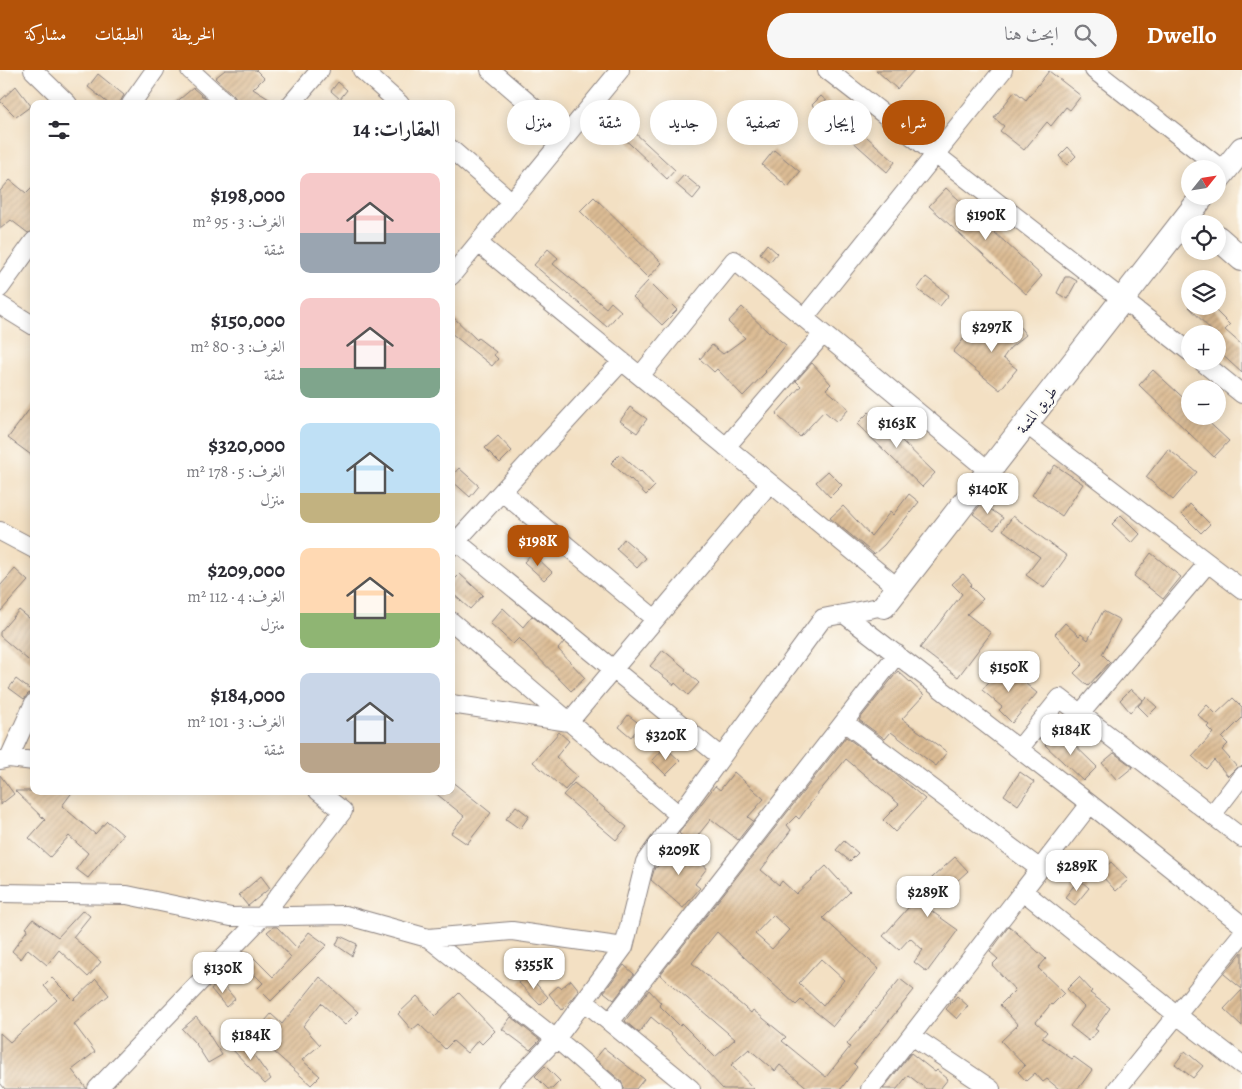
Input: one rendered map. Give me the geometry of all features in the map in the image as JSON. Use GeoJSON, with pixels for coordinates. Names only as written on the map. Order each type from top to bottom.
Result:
{"type":"FeatureCollection","features":[{"type":"Feature","properties":{"kind":"street"},"geometry":{"type":"LineString","coordinates":[[33,70],[64,100]]}},
{"type":"Feature","properties":{"kind":"street"},"geometry":{"type":"LineString","coordinates":[[134,100],[155,70]]}},
{"type":"Feature","properties":{"kind":"street"},"geometry":{"type":"LineString","coordinates":[[190,70],[223,100]]}},
{"type":"Feature","properties":{"kind":"street"},"geometry":{"type":"LineString","coordinates":[[294,100],[320,70]]}},
{"type":"Feature","properties":{"kind":"street"},"geometry":{"type":"LineString","coordinates":[[362,70],[396,100]]}},
{"type":"Feature","properties":{"kind":"street"},"geometry":{"type":"LineString","coordinates":[[490,70],[525,100]]}},
{"type":"Feature","properties":{"kind":"street"},"geometry":{"type":"LineString","coordinates":[[570,131],[620,70]]}},
{"type":"Feature","properties":{"kind":"street"},"geometry":{"type":"LineString","coordinates":[[827,70],[1181,345]]}},
{"type":"Feature","properties":{"kind":"street"},"geometry":{"type":"LineString","coordinates":[[804,318],[1003,70]]}},
{"type":"Feature","properties":{"kind":"street"},"geometry":{"type":"LineString","coordinates":[[1094,70],[1203,160]]}},
{"type":"Feature","properties":{"kind":"street"},"geometry":{"type":"LineString","coordinates":[[455,271],[559,145]]}},
{"type":"Feature","properties":{"kind":"street"},"geometry":{"type":"LineString","coordinates":[[1226,169],[1242,149]]}},
{"type":"Feature","properties":{"kind":"street"},"geometry":{"type":"LineString","coordinates":[[455,152],[512,202]]}},
{"type":"Feature","properties":{"kind":"street","name":"طريق المتمة"},"geometry":{"type":"LineString","coordinates":[[884,606],[1123,299],[1198,211]]}},
{"type":"Feature","properties":{"kind":"street"},"geometry":{"type":"LineString","coordinates":[[478,244],[898,588]]}},
{"type":"Feature","properties":{"kind":"street"},"geometry":{"type":"LineString","coordinates":[[1226,245],[1242,259]]}},
{"type":"Feature","properties":{"kind":"street"},"geometry":{"type":"LineString","coordinates":[[0,288],[30,247]]}},
{"type":"Feature","properties":{"kind":"street"},"geometry":{"type":"LineString","coordinates":[[640,376],[734,260],[989,471]]}},
{"type":"Feature","properties":{"kind":"street"},"geometry":{"type":"LineString","coordinates":[[0,305],[30,324]]}},
{"type":"Feature","properties":{"kind":"street"},"geometry":{"type":"LineString","coordinates":[[726,447],[823,334]]}},
{"type":"Feature","properties":{"kind":"street"},"geometry":{"type":"LineString","coordinates":[[455,543],[622,361]]}},
{"type":"Feature","properties":{"kind":"street"},"geometry":{"type":"LineString","coordinates":[[1212,370],[1242,394]]}},
{"type":"Feature","properties":{"kind":"street"},"geometry":{"type":"LineString","coordinates":[[1026,424],[1242,589]]}},
{"type":"Feature","properties":{"kind":"street"},"geometry":{"type":"LineString","coordinates":[[569,722],[770,483]]}},
{"type":"Feature","properties":{"kind":"street"},"geometry":{"type":"LineString","coordinates":[[502,492],[655,619]]}},
{"type":"Feature","properties":{"kind":"street"},"geometry":{"type":"LineString","coordinates":[[0,531],[30,546]]}},
{"type":"Feature","properties":{"kind":"street"},"geometry":{"type":"LineString","coordinates":[[455,545],[721,757]]}},
{"type":"Feature","properties":{"kind":"street"},"geometry":{"type":"LineString","coordinates":[[1080,714],[1208,563]]}},
{"type":"Feature","properties":{"kind":"street"},"geometry":{"type":"LineString","coordinates":[[507,1089],[556,1039],[624,947],[644,862],[823,618],[884,606]]}},
{"type":"Feature","properties":{"kind":"street"},"geometry":{"type":"LineString","coordinates":[[844,614],[1090,804],[1242,925]]}},
{"type":"Feature","properties":{"kind":"street"},"geometry":{"type":"LineString","coordinates":[[455,624],[679,815]]}},
{"type":"Feature","properties":{"kind":"street"},"geometry":{"type":"LineString","coordinates":[[610,1022],[897,654]]}},
{"type":"Feature","properties":{"kind":"street"},"geometry":{"type":"LineString","coordinates":[[1019,749],[1060,698],[1242,838]]}},
{"type":"Feature","properties":{"kind":"street"},"geometry":{"type":"LineString","coordinates":[[455,705],[569,722]]}},
{"type":"Feature","properties":{"kind":"street"},"geometry":{"type":"LineString","coordinates":[[30,710],[4,759],[30,762]]}},
{"type":"Feature","properties":{"kind":"street"},"geometry":{"type":"LineString","coordinates":[[844,722],[1040,870]]}},
{"type":"Feature","properties":{"kind":"street"},"geometry":{"type":"LineString","coordinates":[[1212,814],[1242,776]]}},
{"type":"Feature","properties":{"kind":"street"},"geometry":{"type":"LineString","coordinates":[[97,1089],[262,916],[343,811],[323,795]]}},
{"type":"Feature","properties":{"kind":"street"},"geometry":{"type":"LineString","coordinates":[[870,1089],[1090,804]]}},
{"type":"Feature","properties":{"kind":"street"},"geometry":{"type":"LineString","coordinates":[[1023,891],[1242,1065]]}},
{"type":"Feature","properties":{"kind":"street"},"geometry":{"type":"LineString","coordinates":[[0,893],[126,895],[231,917],[345,915],[428,938],[512,931],[624,947]]}},
{"type":"Feature","properties":{"kind":"street"},"geometry":{"type":"LineString","coordinates":[[1117,1089],[1242,934]]}},
{"type":"Feature","properties":{"kind":"street"},"geometry":{"type":"LineString","coordinates":[[428,938],[556,1039],[614,1089]]}},
{"type":"Feature","properties":{"kind":"street"},"geometry":{"type":"LineString","coordinates":[[584,1001],[679,1085]]}},
{"type":"Feature","properties":{"kind":"street"},"geometry":{"type":"LineString","coordinates":[[912,1036],[991,1089]]}},
{"type":"Feature","properties":{"kind":"building"},"geometry":{"type":"Polygon","coordinates":[[[225,70],[256,70],[264,78],[253,89],[271,100],[236,100],[215,78],[225,70]]]}},
{"type":"Feature","properties":{"kind":"building"},"geometry":{"type":"Polygon","coordinates":[[[876,70],[914,70],[897,89],[876,70]]]}},
{"type":"Feature","properties":{"kind":"building"},"geometry":{"type":"Polygon","coordinates":[[[1049,71],[1081,96],[1070,110],[1066,107],[1051,126],[1047,122],[1024,150],[1000,131],[1004,126],[994,118],[1015,91],[1026,100],[1049,71]]]}},
{"type":"Feature","properties":{"kind":"building"},"geometry":{"type":"Polygon","coordinates":[[[98,74],[124,95],[121,100],[104,100],[88,87],[98,74]]]}},
{"type":"Feature","properties":{"kind":"building"},"geometry":{"type":"Polygon","coordinates":[[[338,82],[347,90],[340,99],[331,91],[338,82]]]}},
{"type":"Feature","properties":{"kind":"building"},"geometry":{"type":"Polygon","coordinates":[[[16,86],[30,107],[16,117],[0,101],[16,86]]]}},
{"type":"Feature","properties":{"kind":"building"},"geometry":{"type":"Polygon","coordinates":[[[193,88],[207,100],[179,100],[193,88]]]}},
{"type":"Feature","properties":{"kind":"building"},"geometry":{"type":"Polygon","coordinates":[[[821,96],[825,100],[817,100],[821,96]]]}},
{"type":"Feature","properties":{"kind":"building"},"geometry":{"type":"Polygon","coordinates":[[[640,138],[675,170],[667,179],[631,145],[640,145],[640,138]]]}},
{"type":"Feature","properties":{"kind":"building"},"geometry":{"type":"Polygon","coordinates":[[[872,141],[895,162],[887,172],[857,145],[872,145],[872,141]]]}},
{"type":"Feature","properties":{"kind":"building"},"geometry":{"type":"Polygon","coordinates":[[[1068,147],[1076,156],[1067,165],[1059,156],[1068,147]]]}},
{"type":"Feature","properties":{"kind":"building"},"geometry":{"type":"Polygon","coordinates":[[[774,150],[800,172],[788,187],[762,165],[774,150]]]}},
{"type":"Feature","properties":{"kind":"building"},"geometry":{"type":"Polygon","coordinates":[[[684,175],[701,189],[693,199],[676,184],[684,175]]]}},
{"type":"Feature","properties":{"kind":"building"},"geometry":{"type":"Polygon","coordinates":[[[10,180],[26,193],[30,189],[30,232],[28,233],[11,220],[0,229],[0,191],[10,180]]]}},
{"type":"Feature","properties":{"kind":"building"},"geometry":{"type":"Polygon","coordinates":[[[946,188],[1042,276],[1026,294],[929,206],[946,188]]]}},
{"type":"Feature","properties":{"kind":"building"},"geometry":{"type":"Polygon","coordinates":[[[594,197],[662,263],[648,278],[580,211],[594,197]]]}},
{"type":"Feature","properties":{"kind":"building"},"geometry":{"type":"Polygon","coordinates":[[[767,244],[777,253],[770,262],[760,253],[767,244]]]}},
{"type":"Feature","properties":{"kind":"building"},"geometry":{"type":"Polygon","coordinates":[[[548,249],[558,258],[553,264],[606,308],[611,302],[621,311],[607,327],[534,265],[548,249]]]}},
{"type":"Feature","properties":{"kind":"building"},"geometry":{"type":"Polygon","coordinates":[[[926,277],[949,295],[940,306],[917,289],[926,277]]]}},
{"type":"Feature","properties":{"kind":"building"},"geometry":{"type":"Polygon","coordinates":[[[1065,277],[1070,277],[1077,281],[1067,299],[1057,293],[1065,277]]]}},
{"type":"Feature","properties":{"kind":"building"},"geometry":{"type":"Polygon","coordinates":[[[648,281],[677,310],[662,325],[633,297],[648,281]]]}},
{"type":"Feature","properties":{"kind":"building"},"geometry":{"type":"Polygon","coordinates":[[[742,307],[769,333],[786,345],[766,372],[743,396],[717,369],[714,372],[700,359],[712,345],[723,354],[745,338],[728,322],[742,307]]]}},
{"type":"Feature","properties":{"kind":"building"},"geometry":{"type":"Polygon","coordinates":[[[1197,315],[1220,315],[1230,325],[1226,329],[1226,325],[1206,325],[1197,315]]]}},
{"type":"Feature","properties":{"kind":"building"},"geometry":{"type":"Polygon","coordinates":[[[1012,317],[1026,335],[1010,348],[1003,358],[1017,369],[1000,390],[953,352],[970,331],[988,345],[1004,324],[1012,317]]]}},
{"type":"Feature","properties":{"kind":"building"},"geometry":{"type":"Polygon","coordinates":[[[455,319],[477,340],[478,338],[496,352],[494,355],[498,359],[492,366],[455,336],[455,319]]]}},
{"type":"Feature","properties":{"kind":"building"},"geometry":{"type":"Polygon","coordinates":[[[1226,331],[1242,345],[1242,373],[1226,358],[1226,331]]]}},
{"type":"Feature","properties":{"kind":"building"},"geometry":{"type":"Polygon","coordinates":[[[812,363],[831,384],[826,389],[849,409],[837,422],[824,411],[800,437],[776,414],[801,386],[796,381],[812,363]]]}},
{"type":"Feature","properties":{"kind":"building"},"geometry":{"type":"Polygon","coordinates":[[[1153,370],[1181,396],[1181,425],[1212,425],[1229,441],[1214,457],[1139,385],[1153,370]]]}},
{"type":"Feature","properties":{"kind":"building"},"geometry":{"type":"Polygon","coordinates":[[[630,407],[647,419],[637,433],[620,421],[630,407]]]}},
{"type":"Feature","properties":{"kind":"building"},"geometry":{"type":"Polygon","coordinates":[[[30,408],[30,454],[8,438],[30,408]]]}},
{"type":"Feature","properties":{"kind":"building"},"geometry":{"type":"Polygon","coordinates":[[[869,412],[887,430],[891,425],[903,436],[900,439],[935,473],[922,487],[857,424],[869,412]]]}},
{"type":"Feature","properties":{"kind":"building"},"geometry":{"type":"Polygon","coordinates":[[[498,436],[512,451],[500,463],[485,448],[498,436]]]}},
{"type":"Feature","properties":{"kind":"building"},"geometry":{"type":"Polygon","coordinates":[[[1168,449],[1197,472],[1173,500],[1146,477],[1168,449]]]}},
{"type":"Feature","properties":{"kind":"building"},"geometry":{"type":"Polygon","coordinates":[[[620,454],[641,471],[655,486],[646,495],[631,479],[611,463],[620,454]]]}},
{"type":"Feature","properties":{"kind":"building"},"geometry":{"type":"Polygon","coordinates":[[[1055,465],[1083,484],[1062,516],[1032,495],[1047,472],[1049,473],[1055,465]]]}},
{"type":"Feature","properties":{"kind":"building"},"geometry":{"type":"Polygon","coordinates":[[[459,468],[479,486],[470,497],[455,484],[455,472],[459,468]]]}},
{"type":"Feature","properties":{"kind":"building"},"geometry":{"type":"Polygon","coordinates":[[[828,471],[842,485],[830,497],[816,482],[828,471]]]}},
{"type":"Feature","properties":{"kind":"building"},"geometry":{"type":"Polygon","coordinates":[[[909,494],[919,502],[884,545],[874,554],[830,518],[843,506],[871,536],[890,512],[893,515],[909,494]]]}},
{"type":"Feature","properties":{"kind":"building"},"geometry":{"type":"Polygon","coordinates":[[[986,498],[994,504],[990,509],[1003,518],[994,530],[973,514],[986,498]]]}},
{"type":"Feature","properties":{"kind":"building"},"geometry":{"type":"Polygon","coordinates":[[[1190,504],[1210,524],[1201,533],[1182,514],[1190,504]]]}},
{"type":"Feature","properties":{"kind":"building"},"geometry":{"type":"Polygon","coordinates":[[[1121,515],[1140,534],[1132,543],[1112,524],[1121,515]]]}},
{"type":"Feature","properties":{"kind":"building"},"geometry":{"type":"Polygon","coordinates":[[[1013,516],[1067,556],[1044,588],[1026,575],[1040,557],[1003,530],[1013,516]]]}},
{"type":"Feature","properties":{"kind":"building"},"geometry":{"type":"Polygon","coordinates":[[[624,539],[646,558],[637,568],[616,549],[624,539]]]}},
{"type":"Feature","properties":{"kind":"building"},"geometry":{"type":"Polygon","coordinates":[[[532,553],[552,572],[544,580],[524,562],[532,553]]]}},
{"type":"Feature","properties":{"kind":"building"},"geometry":{"type":"Polygon","coordinates":[[[1151,553],[1181,577],[1163,599],[1134,576],[1151,553]]]}},
{"type":"Feature","properties":{"kind":"building"},"geometry":{"type":"Polygon","coordinates":[[[15,569],[28,581],[0,612],[0,586],[15,569]]]}},
{"type":"Feature","properties":{"kind":"building"},"geometry":{"type":"Polygon","coordinates":[[[460,574],[483,595],[470,609],[455,596],[455,579],[460,574]]]}},
{"type":"Feature","properties":{"kind":"building"},"geometry":{"type":"Polygon","coordinates":[[[963,574],[972,584],[970,586],[983,599],[967,614],[991,633],[958,677],[920,648],[962,594],[952,584],[963,574]]]}},
{"type":"Feature","properties":{"kind":"building"},"geometry":{"type":"Polygon","coordinates":[[[503,608],[523,627],[532,616],[564,642],[558,649],[585,678],[571,691],[519,638],[513,644],[490,623],[503,608]]]}},
{"type":"Feature","properties":{"kind":"building"},"geometry":{"type":"Polygon","coordinates":[[[19,610],[30,619],[30,662],[0,636],[0,632],[19,610]]]}},
{"type":"Feature","properties":{"kind":"building"},"geometry":{"type":"Polygon","coordinates":[[[1103,611],[1120,620],[1102,654],[1110,662],[1088,686],[1074,673],[1083,664],[1055,634],[1065,623],[1079,636],[1081,634],[1088,640],[1103,611]]]}},
{"type":"Feature","properties":{"kind":"building"},"geometry":{"type":"Polygon","coordinates":[[[663,650],[686,669],[699,683],[688,695],[675,683],[674,685],[650,666],[663,650]]]}},
{"type":"Feature","properties":{"kind":"building"},"geometry":{"type":"Polygon","coordinates":[[[1003,665],[1037,693],[1012,723],[999,710],[1002,707],[982,690],[1003,665]]]}},
{"type":"Feature","properties":{"kind":"building"},"geometry":{"type":"Polygon","coordinates":[[[898,671],[924,695],[902,719],[947,752],[936,766],[891,732],[885,739],[859,720],[898,671]]]}},
{"type":"Feature","properties":{"kind":"building"},"geometry":{"type":"Polygon","coordinates":[[[16,679],[30,690],[30,693],[24,699],[9,688],[16,679]]]}},
{"type":"Feature","properties":{"kind":"building"},"geometry":{"type":"Polygon","coordinates":[[[1131,689],[1143,700],[1130,712],[1120,700],[1131,689]]]}},
{"type":"Feature","properties":{"kind":"building"},"geometry":{"type":"Polygon","coordinates":[[[1146,697],[1157,707],[1148,716],[1138,706],[1146,697]]]}},
{"type":"Feature","properties":{"kind":"building"},"geometry":{"type":"Polygon","coordinates":[[[1233,698],[1242,707],[1242,718],[1222,738],[1228,744],[1222,750],[1237,767],[1228,776],[1214,760],[1206,769],[1192,756],[1213,733],[1207,727],[1209,725],[1198,715],[1207,705],[1216,714],[1233,698]]]}},
{"type":"Feature","properties":{"kind":"building"},"geometry":{"type":"Polygon","coordinates":[[[628,715],[641,725],[631,737],[619,727],[628,715]]]}},
{"type":"Feature","properties":{"kind":"building"},"geometry":{"type":"Polygon","coordinates":[[[1059,730],[1097,767],[1083,781],[1045,745],[1059,730]]]}},
{"type":"Feature","properties":{"kind":"building"},"geometry":{"type":"Polygon","coordinates":[[[559,732],[569,741],[556,757],[577,776],[565,790],[533,762],[559,732]]]}},
{"type":"Feature","properties":{"kind":"building"},"geometry":{"type":"Polygon","coordinates":[[[846,737],[888,768],[925,799],[895,832],[883,820],[899,804],[846,759],[799,819],[796,816],[787,825],[791,830],[761,870],[779,885],[782,881],[796,894],[826,866],[850,892],[823,918],[879,969],[833,1026],[801,1000],[796,1005],[717,932],[692,963],[751,1013],[753,1010],[786,1037],[782,1041],[826,1077],[850,1047],[847,1044],[900,979],[914,990],[854,1064],[857,1067],[841,1089],[809,1089],[780,1065],[775,1071],[749,1049],[731,1065],[754,1089],[723,1089],[670,1033],[651,1017],[639,1033],[625,1021],[649,990],[661,1003],[659,1005],[680,1026],[682,1024],[715,1057],[735,1039],[660,975],[846,737]],[[773,915],[755,934],[772,949],[789,930],[773,915]],[[821,959],[799,983],[823,1006],[844,980],[821,959]]]}},
{"type":"Feature","properties":{"kind":"building"},"geometry":{"type":"Polygon","coordinates":[[[665,747],[680,761],[666,775],[652,761],[665,747]]]}},
{"type":"Feature","properties":{"kind":"building"},"geometry":{"type":"Polygon","coordinates":[[[1114,753],[1133,767],[1117,780],[1102,763],[1114,753]]]}},
{"type":"Feature","properties":{"kind":"building"},"geometry":{"type":"Polygon","coordinates":[[[734,772],[764,799],[748,817],[753,821],[738,840],[711,819],[691,844],[679,833],[715,786],[720,790],[734,772]]]}},
{"type":"Feature","properties":{"kind":"building"},"geometry":{"type":"Polygon","coordinates":[[[1020,772],[1034,782],[1018,805],[1004,795],[1020,772]]]}},
{"type":"Feature","properties":{"kind":"building"},"geometry":{"type":"Polygon","coordinates":[[[0,775],[14,794],[0,805],[0,775]]]}},
{"type":"Feature","properties":{"kind":"building"},"geometry":{"type":"Polygon","coordinates":[[[574,783],[627,827],[616,840],[563,795],[574,783]]]}},
{"type":"Feature","properties":{"kind":"building"},"geometry":{"type":"Polygon","coordinates":[[[455,784],[491,813],[467,844],[451,833],[464,816],[438,795],[455,795],[455,784]]]}},
{"type":"Feature","properties":{"kind":"building"},"geometry":{"type":"Polygon","coordinates":[[[15,791],[30,791],[30,795],[70,795],[62,806],[95,834],[107,821],[123,835],[88,878],[76,869],[88,853],[69,836],[50,857],[29,838],[45,820],[15,791]]]}},
{"type":"Feature","properties":{"kind":"building"},"geometry":{"type":"Polygon","coordinates":[[[516,806],[529,816],[520,829],[506,819],[516,806]]]}},
{"type":"Feature","properties":{"kind":"building"},"geometry":{"type":"Polygon","coordinates":[[[844,841],[858,853],[850,861],[836,850],[844,841]]]}},
{"type":"Feature","properties":{"kind":"building"},"geometry":{"type":"Polygon","coordinates":[[[677,845],[707,868],[695,884],[700,888],[683,908],[651,880],[655,867],[677,845]]]}},
{"type":"Feature","properties":{"kind":"building"},"geometry":{"type":"Polygon","coordinates":[[[955,857],[968,871],[927,908],[958,930],[927,972],[914,962],[923,950],[910,938],[899,950],[883,936],[925,889],[923,886],[955,857]]]}},
{"type":"Feature","properties":{"kind":"building"},"geometry":{"type":"Polygon","coordinates":[[[1111,862],[1128,880],[1116,891],[1099,873],[1111,862]]]}},
{"type":"Feature","properties":{"kind":"building"},"geometry":{"type":"Polygon","coordinates":[[[261,876],[270,888],[248,906],[239,895],[261,876]]]}},
{"type":"Feature","properties":{"kind":"building"},"geometry":{"type":"Polygon","coordinates":[[[1079,879],[1089,888],[1075,905],[1065,897],[1079,879]]]}},
{"type":"Feature","properties":{"kind":"building"},"geometry":{"type":"Polygon","coordinates":[[[83,910],[90,916],[73,937],[101,962],[88,977],[59,950],[47,965],[28,949],[21,959],[12,951],[33,919],[58,937],[83,910]]]}},
{"type":"Feature","properties":{"kind":"building"},"geometry":{"type":"Polygon","coordinates":[[[1009,926],[1046,959],[1038,968],[1064,993],[1051,1004],[1036,1022],[1047,1032],[1042,1038],[1072,1059],[1074,1057],[1092,1070],[1078,1089],[1059,1089],[1047,1079],[1043,1082],[1035,1073],[1026,1081],[1018,1072],[1025,1066],[1001,1041],[1018,1025],[1000,1005],[1015,990],[992,965],[998,959],[990,952],[1009,926]]]}},
{"type":"Feature","properties":{"kind":"building"},"geometry":{"type":"Polygon","coordinates":[[[273,927],[277,927],[297,948],[309,932],[327,945],[271,1001],[258,988],[263,983],[238,958],[244,952],[248,952],[273,977],[291,957],[267,932],[273,927]]]}},
{"type":"Feature","properties":{"kind":"building"},"geometry":{"type":"Polygon","coordinates":[[[340,936],[357,944],[352,956],[336,945],[340,936]]]}},
{"type":"Feature","properties":{"kind":"building"},"geometry":{"type":"Polygon","coordinates":[[[1242,952],[1242,989],[1224,974],[1242,952]]]}},
{"type":"Feature","properties":{"kind":"building"},"geometry":{"type":"Polygon","coordinates":[[[624,965],[634,974],[614,1000],[604,992],[624,965]]]}},
{"type":"Feature","properties":{"kind":"building"},"geometry":{"type":"Polygon","coordinates":[[[528,975],[548,997],[540,1005],[519,983],[528,975]]]}},
{"type":"Feature","properties":{"kind":"building"},"geometry":{"type":"Polygon","coordinates":[[[320,977],[358,1012],[345,1025],[321,1003],[303,1026],[320,1045],[302,1060],[320,1076],[311,1085],[254,1034],[271,1014],[282,1024],[320,977]]]}},
{"type":"Feature","properties":{"kind":"building"},"geometry":{"type":"Polygon","coordinates":[[[1079,977],[1092,991],[1090,993],[1110,1008],[1095,1029],[1098,1031],[1089,1041],[1070,1026],[1084,1007],[1067,989],[1079,977]]]}},
{"type":"Feature","properties":{"kind":"building"},"geometry":{"type":"Polygon","coordinates":[[[52,978],[74,1000],[96,979],[109,995],[74,1024],[95,1052],[72,1070],[87,1089],[5,1089],[0,1083],[0,1033],[10,1042],[57,1000],[44,986],[52,978]]]}},
{"type":"Feature","properties":{"kind":"building"},"geometry":{"type":"Polygon","coordinates":[[[571,980],[579,990],[562,1010],[549,994],[558,986],[561,988],[571,980]]]}},
{"type":"Feature","properties":{"kind":"building"},"geometry":{"type":"Polygon","coordinates":[[[220,981],[235,999],[226,1007],[211,989],[220,981]]]}},
{"type":"Feature","properties":{"kind":"building"},"geometry":{"type":"Polygon","coordinates":[[[1242,990],[1242,1026],[1224,1009],[1242,990]]]}},
{"type":"Feature","properties":{"kind":"building"},"geometry":{"type":"Polygon","coordinates":[[[459,993],[495,1031],[482,1044],[478,1040],[467,1053],[453,1041],[445,1049],[419,1024],[412,1030],[398,1014],[417,996],[435,1016],[459,993]]]}},
{"type":"Feature","properties":{"kind":"building"},"geometry":{"type":"Polygon","coordinates":[[[957,996],[968,1006],[957,1019],[946,1009],[957,996]]]}},
{"type":"Feature","properties":{"kind":"building"},"geometry":{"type":"Polygon","coordinates":[[[196,1017],[209,1032],[222,1055],[208,1063],[196,1044],[182,1029],[196,1017]]]}},
{"type":"Feature","properties":{"kind":"building"},"geometry":{"type":"Polygon","coordinates":[[[511,1017],[540,1040],[530,1050],[502,1029],[511,1017]]]}},
{"type":"Feature","properties":{"kind":"building"},"geometry":{"type":"Polygon","coordinates":[[[242,1039],[271,1079],[265,1084],[232,1049],[242,1039]]]}},
{"type":"Feature","properties":{"kind":"building"},"geometry":{"type":"Polygon","coordinates":[[[604,1048],[644,1079],[636,1089],[624,1089],[621,1081],[595,1059],[604,1048]]]}},
{"type":"Feature","properties":{"kind":"building"},"geometry":{"type":"Polygon","coordinates":[[[1185,1051],[1203,1066],[1193,1078],[1175,1064],[1185,1051]]]}},
{"type":"Feature","properties":{"kind":"building"},"geometry":{"type":"Polygon","coordinates":[[[911,1053],[935,1072],[937,1070],[948,1079],[940,1089],[926,1089],[908,1075],[897,1089],[883,1089],[911,1053]]]}},
{"type":"Feature","properties":{"kind":"building"},"geometry":{"type":"Polygon","coordinates":[[[545,1066],[560,1081],[552,1089],[548,1089],[535,1076],[545,1066]]]}}]}
